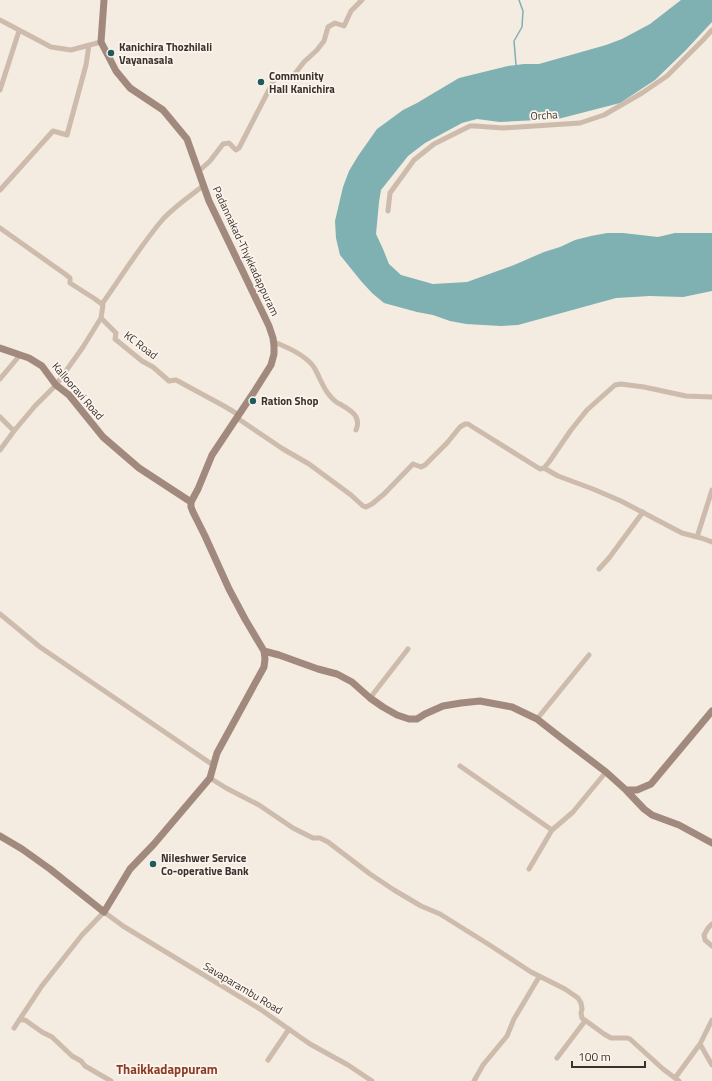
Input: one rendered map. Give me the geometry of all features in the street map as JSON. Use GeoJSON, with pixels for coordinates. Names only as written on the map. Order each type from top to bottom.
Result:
{"type":"FeatureCollection","features":[{"type":"Feature","properties":{"kind":"main road"},"geometry":{"type":"LineString","coordinates":[[101,42],[104,0]]}},
{"type":"Feature","properties":{"kind":"main road","name":"Padannakad-Thykkadappuram"},"geometry":{"type":"LineString","coordinates":[[101,42],[116,71],[130,88],[163,110],[187,139],[209,201],[269,326],[274,342],[274,354],[270,365],[238,417],[212,455],[191,502]]}},
{"type":"Feature","properties":{"kind":"main road","name":"Kallooravi Road"},"geometry":{"type":"LineString","coordinates":[[0,348],[29,358],[42,366],[56,385],[69,395],[103,437],[139,468],[191,502]]}},
{"type":"Feature","properties":{"kind":"main road"},"geometry":{"type":"LineString","coordinates":[[0,836],[22,849],[50,869],[104,912],[130,869],[154,844],[210,778],[217,753],[264,667],[265,659],[264,651],[232,595],[191,507],[191,502]]}},
{"type":"Feature","properties":{"kind":"main road"},"geometry":{"type":"LineString","coordinates":[[264,651],[279,654],[318,669],[337,674],[352,682],[370,698],[397,715],[409,719],[417,719],[443,706],[461,703],[480,702],[512,707],[537,719],[606,772],[652,815],[678,825],[712,842]]}},
{"type":"Feature","properties":{"kind":"main road"},"geometry":{"type":"LineString","coordinates":[[626,790],[637,790],[651,784],[712,711]]}},
{"type":"Feature","properties":{"kind":"street"},"geometry":{"type":"LineString","coordinates":[[198,171],[210,161],[223,144],[229,143],[236,150],[239,148],[274,80],[293,76],[324,41],[328,27],[335,23],[344,26],[351,11],[362,0]]}},
{"type":"Feature","properties":{"kind":"street"},"geometry":{"type":"LineString","coordinates":[[0,20],[51,46],[71,50],[101,42]]}},
{"type":"Feature","properties":{"kind":"street","name":"Orcha"},"geometry":{"type":"LineString","coordinates":[[388,211],[390,193],[414,160],[434,144],[470,126],[503,128],[580,123],[604,115],[647,90],[667,76],[712,30]]}},
{"type":"Feature","properties":{"kind":"street"},"geometry":{"type":"LineString","coordinates":[[0,90],[19,31]]}},
{"type":"Feature","properties":{"kind":"street"},"geometry":{"type":"LineString","coordinates":[[0,190],[53,132],[67,135],[86,65],[89,45]]}},
{"type":"Feature","properties":{"kind":"street"},"geometry":{"type":"LineString","coordinates":[[0,450],[35,406],[56,385],[83,347],[101,318],[102,304],[140,248],[164,218],[187,198],[204,186]]}},
{"type":"Feature","properties":{"kind":"street"},"geometry":{"type":"LineString","coordinates":[[0,228],[65,274],[70,278],[70,283],[102,304]]}},
{"type":"Feature","properties":{"kind":"street","name":"KC Road"},"geometry":{"type":"LineString","coordinates":[[101,318],[116,333],[115,340],[142,361],[153,367],[169,381],[176,380],[224,406],[238,417]]}},
{"type":"Feature","properties":{"kind":"street"},"geometry":{"type":"LineString","coordinates":[[274,342],[295,352],[313,365],[325,390],[338,404],[347,408],[356,416],[358,425],[356,430]]}},
{"type":"Feature","properties":{"kind":"street"},"geometry":{"type":"LineString","coordinates":[[0,379],[20,356]]}},
{"type":"Feature","properties":{"kind":"street"},"geometry":{"type":"LineString","coordinates":[[544,468],[587,410],[614,385],[622,384],[644,387],[686,396],[712,397]]}},
{"type":"Feature","properties":{"kind":"street"},"geometry":{"type":"LineString","coordinates":[[0,416],[14,431]]}},
{"type":"Feature","properties":{"kind":"street"},"geometry":{"type":"LineString","coordinates":[[238,417],[283,449],[309,464],[366,507],[384,494],[413,464],[421,467],[425,465],[460,428],[465,424],[468,424],[540,469],[544,468],[558,476],[608,495],[682,533],[712,542]]}},
{"type":"Feature","properties":{"kind":"street"},"geometry":{"type":"LineString","coordinates":[[697,537],[712,490]]}},
{"type":"Feature","properties":{"kind":"street"},"geometry":{"type":"LineString","coordinates":[[599,569],[643,512]]}},
{"type":"Feature","properties":{"kind":"street"},"geometry":{"type":"LineString","coordinates":[[0,614],[40,647],[213,765]]}},
{"type":"Feature","properties":{"kind":"street"},"geometry":{"type":"LineString","coordinates":[[370,698],[408,649]]}},
{"type":"Feature","properties":{"kind":"street"},"geometry":{"type":"LineString","coordinates":[[537,719],[589,655]]}},
{"type":"Feature","properties":{"kind":"street"},"geometry":{"type":"LineString","coordinates":[[460,766],[552,830]]}},
{"type":"Feature","properties":{"kind":"street"},"geometry":{"type":"LineString","coordinates":[[529,869],[552,830],[573,812],[606,772]]}},
{"type":"Feature","properties":{"kind":"street"},"geometry":{"type":"LineString","coordinates":[[210,778],[259,805],[293,828],[313,838],[320,838],[328,842],[394,890],[421,906],[440,914],[539,977],[565,989],[578,998],[581,1003],[582,1018],[585,1021],[611,1038],[630,1039],[663,1069],[677,1079],[700,1044],[712,1020]]}},
{"type":"Feature","properties":{"kind":"street"},"geometry":{"type":"LineString","coordinates":[[14,1028],[41,988],[82,935],[104,912]]}},
{"type":"Feature","properties":{"kind":"street","name":"Savaparambu Road"},"geometry":{"type":"LineString","coordinates":[[104,912],[123,926],[260,1009],[310,1044],[348,1065],[372,1081]]}},
{"type":"Feature","properties":{"kind":"street"},"geometry":{"type":"LineString","coordinates":[[712,924],[704,935],[705,940],[712,946]]}},
{"type":"Feature","properties":{"kind":"street"},"geometry":{"type":"LineString","coordinates":[[474,1081],[483,1065],[506,1036],[514,1019],[539,977]]}},
{"type":"Feature","properties":{"kind":"street"},"geometry":{"type":"LineString","coordinates":[[19,1020],[25,1020],[52,1037],[85,1066],[111,1081]]}},
{"type":"Feature","properties":{"kind":"street"},"geometry":{"type":"LineString","coordinates":[[557,1058],[585,1021]]}},
{"type":"Feature","properties":{"kind":"street"},"geometry":{"type":"LineString","coordinates":[[268,1060],[289,1029]]}},
{"type":"Feature","properties":{"kind":"street"},"geometry":{"type":"LineString","coordinates":[[700,1044],[712,1064]]}},
{"type":"Feature","properties":{"kind":"water"},"geometry":{"type":"Polygon","coordinates":[[[681,0],[712,0],[712,22],[655,80],[620,103],[558,119],[500,122],[477,119],[462,123],[425,143],[408,156],[381,190],[376,234],[389,264],[401,275],[433,284],[467,282],[575,240],[607,233],[623,233],[658,237],[675,233],[712,233],[712,291],[683,297],[650,296],[616,298],[518,325],[501,326],[466,324],[450,321],[433,315],[384,303],[361,281],[340,255],[336,238],[335,221],[343,187],[349,171],[377,129],[403,110],[459,78],[508,66],[539,64],[606,45],[622,39],[650,24],[681,0]]]}},
{"type":"Feature","properties":{"kind":"waterway"},"geometry":{"type":"LineString","coordinates":[[516,65],[514,41],[522,27],[523,11],[519,0]]}},
{"type":"Feature","properties":{"kind":"place","name":"Kanichira Thozhilali Vayanasala"},"geometry":{"type":"Point","coordinates":[111,53]}},
{"type":"Feature","properties":{"kind":"place","name":"Community Hall Kanichira"},"geometry":{"type":"Point","coordinates":[261,82]}},
{"type":"Feature","properties":{"kind":"place","name":"Ration Shop"},"geometry":{"type":"Point","coordinates":[253,401]}},
{"type":"Feature","properties":{"kind":"place","name":"Nileshwer Service Co-operative Bank"},"geometry":{"type":"Point","coordinates":[153,864]}},
{"type":"Feature","properties":{"kind":"district","name":"Thaikkadappuram"},"geometry":{"type":"Point","coordinates":[167,1069]}}]}
